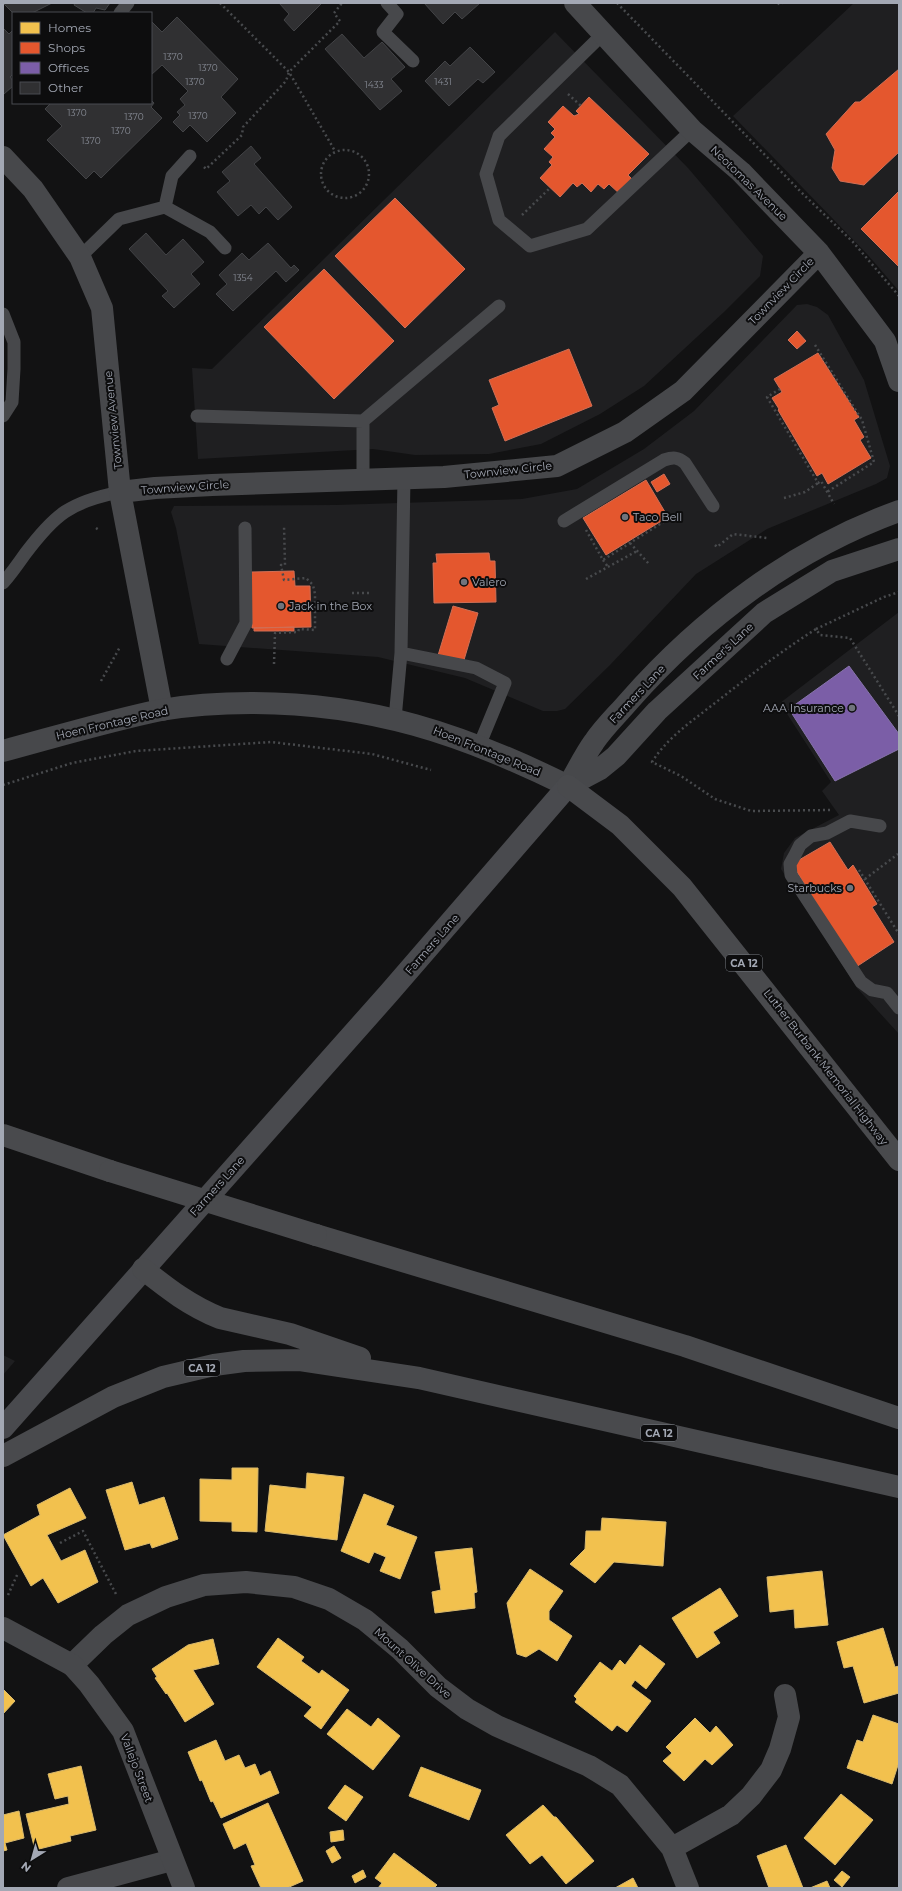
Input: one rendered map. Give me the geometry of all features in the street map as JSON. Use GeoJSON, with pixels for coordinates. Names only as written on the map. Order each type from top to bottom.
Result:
{"type":"FeatureCollection","features":[{"type":"Feature","properties":{"kind":"highway","name":"Luther Burbank Memorial Highway"},"geometry":{"type":"LineString","coordinates":[[568,786],[620,825],[682,887],[899,1160]]}},
{"type":"Feature","properties":{"kind":"highway"},"geometry":{"type":"LineString","coordinates":[[3,1134],[110,1171],[316,1235],[685,1346],[899,1418]]}},
{"type":"Feature","properties":{"kind":"highway"},"geometry":{"type":"LineString","coordinates":[[143,1269],[187,1303],[220,1318],[290,1334],[420,1378]]}},
{"type":"Feature","properties":{"kind":"highway","name":"CA 12"},"geometry":{"type":"LineString","coordinates":[[3,1456],[87,1410],[138,1386],[183,1372],[214,1365],[244,1361],[300,1360],[420,1378],[899,1488]]}},
{"type":"Feature","properties":{"kind":"main road","name":"Farmers Lane"},"geometry":{"type":"LineString","coordinates":[[3,1428],[390,993],[568,786]]}},
{"type":"Feature","properties":{"kind":"street","name":"Neotomas Avenue"},"geometry":{"type":"LineString","coordinates":[[575,3],[692,130],[741,172],[818,253],[885,341],[899,381]]}},
{"type":"Feature","properties":{"kind":"street","name":"Townview Avenue"},"geometry":{"type":"LineString","coordinates":[[3,157],[33,188],[80,257],[102,308],[120,492],[162,710]]}},
{"type":"Feature","properties":{"kind":"street","name":"Townview Circle"},"geometry":{"type":"LineString","coordinates":[[120,492],[212,484],[444,477],[557,466],[625,432],[683,391],[818,253]]}},
{"type":"Feature","properties":{"kind":"street","name":"Farmers Lane"},"geometry":{"type":"LineString","coordinates":[[568,786],[595,740],[643,685],[704,625],[747,592],[788,565],[826,544],[899,511]]}},
{"type":"Feature","properties":{"kind":"street","name":"Farmer's Lane"},"geometry":{"type":"LineString","coordinates":[[568,786],[600,769],[616,756],[657,711],[764,613],[832,571],[899,549]]}},
{"type":"Feature","properties":{"kind":"street","name":"Hoen Frontage Road"},"geometry":{"type":"LineString","coordinates":[[3,751],[162,710],[233,703],[291,704],[361,712],[424,726],[530,767],[568,786]]}},
{"type":"Feature","properties":{"kind":"street","name":"Mount Olive Drive"},"geometry":{"type":"LineString","coordinates":[[72,1665],[103,1635],[128,1615],[166,1597],[204,1585],[246,1582],[287,1587],[329,1599],[365,1620],[400,1649],[438,1687],[467,1710],[497,1726],[589,1766],[620,1785],[672,1848],[688,1888]]}},
{"type":"Feature","properties":{"kind":"street","name":"Vallejo Street"},"geometry":{"type":"LineString","coordinates":[[3,1628],[72,1665],[89,1684],[123,1731],[184,1888]]}},
{"type":"Feature","properties":{"kind":"street"},"geometry":{"type":"LineString","coordinates":[[672,1848],[731,1815],[751,1796],[771,1770],[780,1750],[789,1717],[785,1696]]}},
{"type":"Feature","properties":{"kind":"street"},"geometry":{"type":"LineString","coordinates":[[68,1888],[172,1860]]}},
{"type":"Feature","properties":{"kind":"lane"},"geometry":{"type":"LineString","coordinates":[[121,12],[128,3]]}},
{"type":"Feature","properties":{"kind":"lane"},"geometry":{"type":"LineString","coordinates":[[387,3],[397,14],[383,32],[413,61]]}},
{"type":"Feature","properties":{"kind":"lane"},"geometry":{"type":"LineString","coordinates":[[604,33],[499,136],[486,174],[499,220],[530,246],[587,229],[692,130]]}},
{"type":"Feature","properties":{"kind":"lane"},"geometry":{"type":"LineString","coordinates":[[165,207],[172,176],[190,156]]}},
{"type":"Feature","properties":{"kind":"lane"},"geometry":{"type":"LineString","coordinates":[[80,257],[119,219],[165,207],[210,232],[225,248]]}},
{"type":"Feature","properties":{"kind":"lane"},"geometry":{"type":"LineString","coordinates":[[197,416],[363,421],[499,306]]}},
{"type":"Feature","properties":{"kind":"lane"},"geometry":{"type":"LineString","coordinates":[[3,314],[7,332],[14,342],[12,402],[3,416]]}},
{"type":"Feature","properties":{"kind":"lane"},"geometry":{"type":"LineString","coordinates":[[363,421],[363,479]]}},
{"type":"Feature","properties":{"kind":"lane"},"geometry":{"type":"LineString","coordinates":[[564,521],[671,457],[680,458],[685,463],[713,506]]}},
{"type":"Feature","properties":{"kind":"lane"},"geometry":{"type":"LineString","coordinates":[[395,719],[400,653],[404,478]]}},
{"type":"Feature","properties":{"kind":"lane"},"geometry":{"type":"LineString","coordinates":[[3,583],[48,525],[60,514],[92,498],[120,492]]}},
{"type":"Feature","properties":{"kind":"lane"},"geometry":{"type":"LineString","coordinates":[[227,658],[246,623],[245,528]]}},
{"type":"Feature","properties":{"kind":"lane"},"geometry":{"type":"LineString","coordinates":[[400,653],[476,668],[505,683],[479,746]]}},
{"type":"Feature","properties":{"kind":"lane"},"geometry":{"type":"LineString","coordinates":[[880,826],[850,821],[827,833],[811,836],[800,845],[790,864],[790,870],[795,881],[861,982],[872,990],[887,993],[899,1008]]}},
{"type":"Feature","properties":{"kind":"path"},"geometry":{"type":"LineString","coordinates":[[220,3],[289,72],[335,152]]}},
{"type":"Feature","properties":{"kind":"path"},"geometry":{"type":"LineString","coordinates":[[190,156],[206,169],[242,135],[243,127],[286,81],[289,72],[340,21],[334,13],[342,3]]}},
{"type":"Feature","properties":{"kind":"path"},"geometry":{"type":"LineString","coordinates":[[617,3],[801,192],[853,242],[899,296]]}},
{"type":"Feature","properties":{"kind":"path"},"geometry":{"type":"LineString","coordinates":[[778,3],[780,5],[782,3]]}},
{"type":"Feature","properties":{"kind":"path"},"geometry":{"type":"LineString","coordinates":[[567,93],[581,106]]}},
{"type":"Feature","properties":{"kind":"path"},"geometry":{"type":"LineString","coordinates":[[350,150],[362,156],[366,162],[369,176],[368,184],[358,195],[343,199],[335,197],[324,186],[321,170],[323,163],[328,156],[335,152],[350,150]]}},
{"type":"Feature","properties":{"kind":"path"},"geometry":{"type":"LineString","coordinates":[[508,229],[550,188]]}},
{"type":"Feature","properties":{"kind":"path"},"geometry":{"type":"LineString","coordinates":[[815,345],[862,420],[874,462],[827,492]]}},
{"type":"Feature","properties":{"kind":"path"},"geometry":{"type":"LineString","coordinates":[[780,389],[767,397],[818,483]]}},
{"type":"Feature","properties":{"kind":"path"},"geometry":{"type":"LineString","coordinates":[[784,498],[805,492],[821,481],[834,504]]}},
{"type":"Feature","properties":{"kind":"path"},"geometry":{"type":"LineString","coordinates":[[577,513],[608,567]]}},
{"type":"Feature","properties":{"kind":"path"},"geometry":{"type":"LineString","coordinates":[[603,560],[668,519]]}},
{"type":"Feature","properties":{"kind":"path"},"geometry":{"type":"LineString","coordinates":[[274,664],[275,632],[298,632],[299,629],[315,630],[315,594],[313,585],[306,578],[284,580],[281,565],[285,565],[284,525]]}},
{"type":"Feature","properties":{"kind":"path"},"geometry":{"type":"LineString","coordinates":[[715,544],[717,547],[733,534],[767,538]]}},
{"type":"Feature","properties":{"kind":"path"},"geometry":{"type":"LineString","coordinates":[[630,543],[649,564]]}},
{"type":"Feature","properties":{"kind":"path"},"geometry":{"type":"LineString","coordinates":[[586,580],[637,551]]}},
{"type":"Feature","properties":{"kind":"path"},"geometry":{"type":"LineString","coordinates":[[837,811],[751,811],[715,799],[681,776],[652,762],[660,748],[781,651],[816,629],[884,597],[899,592]]}},
{"type":"Feature","properties":{"kind":"path"},"geometry":{"type":"LineString","coordinates":[[352,593],[369,593]]}},
{"type":"Feature","properties":{"kind":"path"},"geometry":{"type":"LineString","coordinates":[[816,629],[820,635],[850,638],[899,716]]}},
{"type":"Feature","properties":{"kind":"path"},"geometry":{"type":"LineString","coordinates":[[100,681],[120,647]]}},
{"type":"Feature","properties":{"kind":"path"},"geometry":{"type":"LineString","coordinates":[[3,785],[72,763],[136,751],[256,742],[271,742],[372,754],[431,770]]}},
{"type":"Feature","properties":{"kind":"path"},"geometry":{"type":"LineString","coordinates":[[864,879],[898,854]]}},
{"type":"Feature","properties":{"kind":"path"},"geometry":{"type":"LineString","coordinates":[[859,870],[899,934]]}},
{"type":"Feature","properties":{"kind":"path"},"geometry":{"type":"LineString","coordinates":[[60,1543],[83,1531],[128,1615]]}},
{"type":"Feature","properties":{"kind":"path"},"geometry":{"type":"LineString","coordinates":[[8,1595],[18,1573]]}},
{"type":"Feature","properties":{"kind":"shaded area"},"geometry":{"type":"Polygon","coordinates":[[[854,3],[899,3],[899,291],[867,254],[733,116],[854,3]]]}},
{"type":"Feature","properties":{"kind":"shaded area"},"geometry":{"type":"Polygon","coordinates":[[[555,32],[688,168],[763,256],[760,276],[724,312],[644,386],[600,414],[541,444],[489,454],[415,455],[373,449],[198,459],[192,368],[212,369],[555,32]]]}},
{"type":"Feature","properties":{"kind":"shaded area"},"geometry":{"type":"Polygon","coordinates":[[[807,304],[817,307],[828,315],[864,380],[890,466],[887,478],[876,484],[767,529],[696,574],[610,665],[565,709],[557,711],[543,711],[465,678],[378,657],[199,644],[176,528],[171,512],[174,506],[336,505],[522,499],[577,489],[644,449],[694,411],[797,305],[807,304]]]}},
{"type":"Feature","properties":{"kind":"shaded area"},"geometry":{"type":"Polygon","coordinates":[[[899,612],[899,1034],[857,988],[781,869],[784,853],[795,838],[839,815],[822,791],[831,782],[780,703],[899,612]]]}},
{"type":"Feature","properties":{"kind":"shaded area"},"geometry":{"type":"Polygon","coordinates":[[[3,1355],[15,1361],[3,1375],[3,1355]]]}},
{"type":"Feature","properties":{"kind":"building: Homes"},"geometry":{"type":"Polygon","coordinates":[[[232,1468],[258,1468],[257,1532],[232,1531],[232,1522],[200,1521],[200,1479],[232,1480],[232,1468]]]}},
{"type":"Feature","properties":{"kind":"building: Homes"},"geometry":{"type":"Polygon","coordinates":[[[307,1473],[344,1477],[337,1540],[265,1531],[270,1485],[306,1489],[307,1473]]]}},
{"type":"Feature","properties":{"kind":"building: Homes"},"geometry":{"type":"Polygon","coordinates":[[[132,1482],[139,1505],[164,1497],[178,1539],[152,1548],[150,1543],[125,1550],[106,1490],[132,1482]]]}},
{"type":"Feature","properties":{"kind":"building: Homes"},"geometry":{"type":"Polygon","coordinates":[[[70,1488],[86,1518],[47,1535],[61,1561],[85,1550],[98,1582],[58,1603],[43,1578],[31,1586],[3,1535],[40,1515],[37,1505],[70,1488]]]}},
{"type":"Feature","properties":{"kind":"building: Homes"},"geometry":{"type":"Polygon","coordinates":[[[364,1494],[394,1506],[386,1525],[417,1537],[400,1579],[380,1571],[386,1557],[374,1552],[369,1563],[341,1551],[364,1494]]]}},
{"type":"Feature","properties":{"kind":"building: Homes"},"geometry":{"type":"Polygon","coordinates":[[[602,1518],[666,1522],[663,1566],[614,1562],[595,1583],[570,1564],[585,1549],[586,1531],[601,1531],[602,1518]]]}},
{"type":"Feature","properties":{"kind":"building: Homes"},"geometry":{"type":"Polygon","coordinates":[[[472,1548],[477,1592],[474,1593],[475,1608],[435,1613],[432,1592],[441,1590],[435,1552],[472,1548]]]}},
{"type":"Feature","properties":{"kind":"building: Homes"},"geometry":{"type":"Polygon","coordinates":[[[530,1569],[563,1591],[549,1611],[549,1620],[572,1636],[557,1661],[539,1649],[526,1657],[517,1654],[507,1603],[530,1569]]]}},
{"type":"Feature","properties":{"kind":"building: Homes"},"geometry":{"type":"Polygon","coordinates":[[[822,1571],[828,1625],[795,1628],[794,1609],[770,1612],[767,1577],[822,1571]]]}},
{"type":"Feature","properties":{"kind":"building: Homes"},"geometry":{"type":"Polygon","coordinates":[[[720,1588],[738,1616],[713,1632],[720,1643],[697,1658],[672,1618],[720,1588]]]}},
{"type":"Feature","properties":{"kind":"building: Homes"},"geometry":{"type":"Polygon","coordinates":[[[883,1628],[895,1667],[899,1666],[899,1693],[864,1703],[853,1666],[844,1668],[837,1642],[883,1628]]]}},
{"type":"Feature","properties":{"kind":"building: Homes"},"geometry":{"type":"Polygon","coordinates":[[[278,1638],[304,1657],[301,1661],[319,1674],[322,1670],[349,1690],[321,1729],[304,1716],[312,1707],[257,1667],[278,1638]]]}},
{"type":"Feature","properties":{"kind":"building: Homes"},"geometry":{"type":"Polygon","coordinates":[[[213,1639],[219,1664],[193,1670],[214,1704],[185,1722],[167,1693],[166,1694],[155,1678],[157,1677],[152,1669],[188,1645],[213,1639]]]}},
{"type":"Feature","properties":{"kind":"building: Homes"},"geometry":{"type":"Polygon","coordinates":[[[640,1645],[665,1664],[646,1689],[635,1680],[631,1686],[651,1701],[627,1732],[617,1725],[612,1731],[575,1702],[577,1699],[574,1696],[600,1662],[612,1671],[620,1660],[625,1665],[640,1645]]]}},
{"type":"Feature","properties":{"kind":"building: Homes"},"geometry":{"type":"Polygon","coordinates":[[[3,1689],[15,1701],[3,1714],[3,1689]]]}},
{"type":"Feature","properties":{"kind":"building: Homes"},"geometry":{"type":"Polygon","coordinates":[[[347,1709],[371,1727],[378,1718],[400,1736],[373,1770],[327,1734],[347,1709]]]}},
{"type":"Feature","properties":{"kind":"building: Homes"},"geometry":{"type":"Polygon","coordinates":[[[873,1715],[899,1724],[899,1762],[892,1784],[847,1768],[857,1740],[863,1742],[873,1715]]]}},
{"type":"Feature","properties":{"kind":"building: Homes"},"geometry":{"type":"Polygon","coordinates":[[[695,1718],[710,1733],[716,1726],[733,1745],[712,1765],[705,1759],[684,1781],[663,1761],[672,1753],[666,1747],[695,1718]]]}},
{"type":"Feature","properties":{"kind":"building: Homes"},"geometry":{"type":"Polygon","coordinates":[[[216,1740],[225,1761],[239,1755],[245,1768],[255,1764],[260,1776],[270,1771],[279,1793],[221,1818],[213,1801],[211,1802],[202,1780],[200,1781],[188,1752],[216,1740]]]}},
{"type":"Feature","properties":{"kind":"building: Homes"},"geometry":{"type":"Polygon","coordinates":[[[81,1766],[96,1830],[70,1836],[71,1841],[35,1850],[26,1814],[69,1804],[68,1796],[55,1799],[48,1774],[81,1766]]]}},
{"type":"Feature","properties":{"kind":"building: Homes"},"geometry":{"type":"Polygon","coordinates":[[[421,1767],[481,1790],[469,1820],[409,1796],[421,1767]]]}},
{"type":"Feature","properties":{"kind":"building: Homes"},"geometry":{"type":"Polygon","coordinates":[[[345,1785],[363,1797],[346,1821],[328,1808],[345,1785]]]}},
{"type":"Feature","properties":{"kind":"building: Homes"},"geometry":{"type":"Polygon","coordinates":[[[841,1794],[873,1820],[835,1865],[804,1838],[841,1794]]]}},
{"type":"Feature","properties":{"kind":"building: Homes"},"geometry":{"type":"Polygon","coordinates":[[[268,1803],[303,1881],[287,1888],[261,1888],[251,1866],[255,1865],[246,1843],[234,1849],[223,1824],[268,1803]]]}},
{"type":"Feature","properties":{"kind":"building: Homes"},"geometry":{"type":"Polygon","coordinates":[[[543,1805],[554,1817],[556,1817],[594,1861],[566,1884],[542,1855],[530,1864],[506,1835],[543,1805]]]}},
{"type":"Feature","properties":{"kind":"building: Homes"},"geometry":{"type":"Polygon","coordinates":[[[19,1811],[24,1838],[5,1843],[7,1850],[3,1851],[3,1815],[19,1811]]]}},
{"type":"Feature","properties":{"kind":"building: Homes"},"geometry":{"type":"Polygon","coordinates":[[[343,1830],[344,1840],[331,1842],[330,1832],[343,1830]]]}},
{"type":"Feature","properties":{"kind":"building: Homes"},"geometry":{"type":"Polygon","coordinates":[[[786,1845],[803,1888],[769,1888],[757,1856],[786,1845]]]}},
{"type":"Feature","properties":{"kind":"building: Homes"},"geometry":{"type":"Polygon","coordinates":[[[334,1846],[341,1858],[332,1863],[326,1851],[334,1846]]]}},
{"type":"Feature","properties":{"kind":"building: Homes"},"geometry":{"type":"Polygon","coordinates":[[[394,1853],[437,1885],[434,1888],[378,1888],[382,1883],[375,1878],[394,1853]]]}},
{"type":"Feature","properties":{"kind":"building: Homes"},"geometry":{"type":"Polygon","coordinates":[[[363,1870],[366,1877],[355,1883],[352,1876],[363,1870]]]}},
{"type":"Feature","properties":{"kind":"building: Homes"},"geometry":{"type":"Polygon","coordinates":[[[842,1871],[850,1877],[842,1887],[834,1880],[842,1871]]]}},
{"type":"Feature","properties":{"kind":"building: Homes"},"geometry":{"type":"Polygon","coordinates":[[[633,1878],[638,1888],[615,1888],[633,1878]]]}},
{"type":"Feature","properties":{"kind":"building: Homes"},"geometry":{"type":"Polygon","coordinates":[[[827,1881],[830,1888],[810,1888],[827,1881]]]}},
{"type":"Feature","properties":{"kind":"building: Shops"},"geometry":{"type":"Polygon","coordinates":[[[899,69],[899,152],[864,185],[840,181],[832,168],[835,150],[826,134],[855,102],[860,102],[899,69]]]}},
{"type":"Feature","properties":{"kind":"building: Shops"},"geometry":{"type":"Polygon","coordinates":[[[589,97],[649,154],[628,175],[634,181],[621,195],[609,184],[604,189],[598,184],[591,192],[582,183],[577,187],[573,183],[560,197],[540,178],[552,165],[549,162],[553,157],[544,149],[555,137],[551,133],[555,129],[548,122],[563,106],[574,116],[579,114],[576,111],[589,97]]]}},
{"type":"Feature","properties":{"kind":"building: Shops"},"geometry":{"type":"Polygon","coordinates":[[[899,191],[899,267],[861,229],[899,191]]]}},
{"type":"Feature","properties":{"kind":"building: Shops"},"geometry":{"type":"Polygon","coordinates":[[[395,198],[465,269],[405,328],[335,256],[395,198]]]}},
{"type":"Feature","properties":{"kind":"building: Shops"},"geometry":{"type":"Polygon","coordinates":[[[324,269],[394,341],[334,399],[264,327],[324,269]]]}},
{"type":"Feature","properties":{"kind":"building: Shops"},"geometry":{"type":"Polygon","coordinates":[[[797,331],[806,341],[797,349],[788,340],[797,331]]]}},
{"type":"Feature","properties":{"kind":"building: Shops"},"geometry":{"type":"Polygon","coordinates":[[[569,349],[592,406],[505,441],[492,408],[499,405],[489,380],[569,349]]]}},
{"type":"Feature","properties":{"kind":"building: Shops"},"geometry":{"type":"Polygon","coordinates":[[[818,353],[859,417],[854,420],[864,437],[860,440],[871,458],[828,484],[822,473],[817,476],[772,398],[782,392],[774,379],[818,353]]]}},
{"type":"Feature","properties":{"kind":"building: Shops"},"geometry":{"type":"Polygon","coordinates":[[[664,474],[670,484],[657,492],[651,482],[664,474]]]}},
{"type":"Feature","properties":{"kind":"building: Shops","name":"Taco Bell"},"geometry":{"type":"Polygon","coordinates":[[[646,480],[668,517],[606,555],[583,518],[646,480]]]}},
{"type":"Feature","properties":{"kind":"building: Shops","name":"Valero"},"geometry":{"type":"Polygon","coordinates":[[[489,553],[490,561],[495,561],[496,602],[434,603],[433,563],[437,563],[436,554],[489,553]]]}},
{"type":"Feature","properties":{"kind":"building: Shops","name":"Jack in the Box"},"geometry":{"type":"Polygon","coordinates":[[[294,571],[295,586],[310,586],[311,627],[252,628],[251,572],[294,571]]]}},
{"type":"Feature","properties":{"kind":"building: Shops","name":"Valero"},"geometry":{"type":"Polygon","coordinates":[[[453,606],[478,613],[461,670],[436,662],[453,606]]]}},
{"type":"Feature","properties":{"kind":"building: Shops"},"geometry":{"type":"Polygon","coordinates":[[[294,627],[294,631],[254,631],[254,628],[294,627]]]}},
{"type":"Feature","properties":{"kind":"building: Shops"},"geometry":{"type":"Polygon","coordinates":[[[830,842],[848,870],[853,865],[877,904],[872,907],[894,942],[856,967],[792,864],[830,842]]]}},
{"type":"Feature","properties":{"kind":"building: Offices"},"geometry":{"type":"Polygon","coordinates":[[[849,666],[899,734],[899,749],[835,781],[789,709],[849,666]]]}},
{"type":"Feature","properties":{"kind":"building: Other"},"geometry":{"type":"Polygon","coordinates":[[[3,3],[52,3],[34,12],[12,12],[3,3]]]}},
{"type":"Feature","properties":{"kind":"building: Other"},"geometry":{"type":"Polygon","coordinates":[[[75,3],[110,3],[105,10],[96,8],[94,12],[85,12],[74,5],[75,3]]]}},
{"type":"Feature","properties":{"kind":"building: Other"},"geometry":{"type":"Polygon","coordinates":[[[279,3],[321,4],[294,31],[284,20],[289,14],[279,3]]]}},
{"type":"Feature","properties":{"kind":"building: Other"},"geometry":{"type":"Polygon","coordinates":[[[424,3],[480,3],[462,19],[455,12],[443,24],[424,3]]]}},
{"type":"Feature","properties":{"kind":"building: Other"},"geometry":{"type":"Polygon","coordinates":[[[177,17],[238,79],[221,97],[236,113],[207,142],[190,125],[183,132],[173,122],[180,115],[177,112],[185,105],[180,99],[188,91],[162,65],[152,74],[152,22],[162,32],[177,17]]]}},
{"type":"Feature","properties":{"kind":"building: Other"},"geometry":{"type":"Polygon","coordinates":[[[3,28],[9,34],[12,31],[12,75],[10,77],[12,80],[12,87],[4,94],[3,28]]]}},
{"type":"Feature","properties":{"kind":"building: Other"},"geometry":{"type":"Polygon","coordinates":[[[342,34],[364,58],[382,42],[405,67],[391,79],[402,91],[380,110],[325,49],[342,34]]]}},
{"type":"Feature","properties":{"kind":"building: Other"},"geometry":{"type":"Polygon","coordinates":[[[470,47],[495,72],[483,83],[478,79],[449,106],[425,81],[445,61],[450,66],[470,47]]]}},
{"type":"Feature","properties":{"kind":"building: Other"},"geometry":{"type":"Polygon","coordinates":[[[152,101],[154,103],[151,107],[162,118],[101,178],[94,171],[86,179],[47,140],[62,126],[45,109],[50,104],[152,104],[152,101]]]}},
{"type":"Feature","properties":{"kind":"building: Other"},"geometry":{"type":"Polygon","coordinates":[[[251,146],[261,158],[254,164],[292,207],[278,220],[266,207],[259,214],[251,205],[238,216],[217,192],[230,181],[222,172],[251,146]]]}},
{"type":"Feature","properties":{"kind":"building: Other"},"geometry":{"type":"Polygon","coordinates":[[[146,233],[166,255],[183,239],[204,262],[191,274],[200,284],[174,308],[162,296],[168,291],[129,249],[146,233]]]}},
{"type":"Feature","properties":{"kind":"building: Other"},"geometry":{"type":"Polygon","coordinates":[[[268,243],[291,268],[294,265],[299,270],[286,282],[276,271],[233,311],[216,294],[227,284],[219,275],[242,253],[249,260],[268,243]]]}},
{"type":"Feature","properties":{"kind":"place","name":"Taco Bell"},"geometry":{"type":"Point","coordinates":[625,517]}},
{"type":"Feature","properties":{"kind":"place","name":"Valero"},"geometry":{"type":"Point","coordinates":[464,582]}},
{"type":"Feature","properties":{"kind":"place","name":"Jack in the Box"},"geometry":{"type":"Point","coordinates":[281,606]}},
{"type":"Feature","properties":{"kind":"place","name":"AAA Insurance"},"geometry":{"type":"Point","coordinates":[852,708]}},
{"type":"Feature","properties":{"kind":"place","name":"Starbucks"},"geometry":{"type":"Point","coordinates":[850,888]}}]}
